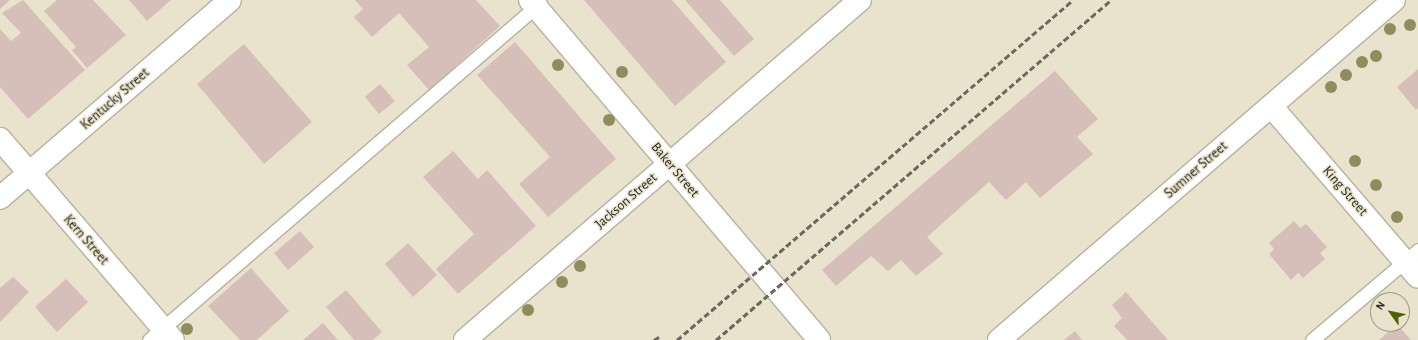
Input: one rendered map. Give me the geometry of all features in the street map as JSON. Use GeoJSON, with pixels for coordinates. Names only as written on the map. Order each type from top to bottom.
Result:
{"type":"FeatureCollection","features":[{"type":"Feature","properties":{"kind":"street","name":"Kentucky Street"},"geometry":{"type":"LineString","coordinates":[[0,198],[230,0]]}},
{"type":"Feature","properties":{"kind":"street","name":"Jackson Street"},"geometry":{"type":"LineString","coordinates":[[465,340],[860,0]]}},
{"type":"Feature","properties":{"kind":"street","name":"Sumner Street"},"geometry":{"type":"LineString","coordinates":[[999,340],[1394,0]]}},
{"type":"Feature","properties":{"kind":"street","name":"Baker Street"},"geometry":{"type":"LineString","coordinates":[[536,2],[819,340]]}},
{"type":"Feature","properties":{"kind":"street","name":"King Street"},"geometry":{"type":"LineString","coordinates":[[1271,106],[1414,262]]}},
{"type":"Feature","properties":{"kind":"street","name":"Kern Street"},"geometry":{"type":"LineString","coordinates":[[0,139],[162,336]]}},
{"type":"Feature","properties":{"kind":"lane"},"geometry":{"type":"LineString","coordinates":[[162,336],[536,2]]}},
{"type":"Feature","properties":{"kind":"lane"},"geometry":{"type":"LineString","coordinates":[[1312,340],[1414,262]]}},
{"type":"Feature","properties":{"kind":"building"},"geometry":{"type":"Polygon","coordinates":[[[0,0],[10,0],[0,9],[0,0]]]}},
{"type":"Feature","properties":{"kind":"building"},"geometry":{"type":"Polygon","coordinates":[[[23,0],[85,70],[28,119],[0,87],[0,29],[11,41],[21,33],[2,13],[23,0]]]}},
{"type":"Feature","properties":{"kind":"building"},"geometry":{"type":"Polygon","coordinates":[[[57,0],[93,0],[126,35],[87,68],[72,50],[76,47],[44,11],[57,0]]]}},
{"type":"Feature","properties":{"kind":"building"},"geometry":{"type":"Polygon","coordinates":[[[129,0],[171,0],[147,21],[129,0]]]}},
{"type":"Feature","properties":{"kind":"building"},"geometry":{"type":"Polygon","coordinates":[[[355,0],[476,0],[500,26],[429,90],[407,65],[429,47],[399,13],[372,37],[354,17],[363,9],[355,0]]]}},
{"type":"Feature","properties":{"kind":"building"},"geometry":{"type":"Polygon","coordinates":[[[584,0],[672,0],[726,62],[675,106],[584,0]]]}},
{"type":"Feature","properties":{"kind":"building"},"geometry":{"type":"Polygon","coordinates":[[[685,0],[720,0],[754,39],[734,56],[685,0]]]}},
{"type":"Feature","properties":{"kind":"building"},"geometry":{"type":"Polygon","coordinates":[[[515,42],[616,159],[548,217],[519,184],[550,157],[477,75],[515,42]]]}},
{"type":"Feature","properties":{"kind":"building"},"geometry":{"type":"Polygon","coordinates":[[[244,44],[312,122],[264,164],[197,84],[244,44]]]}},
{"type":"Feature","properties":{"kind":"building"},"geometry":{"type":"Polygon","coordinates":[[[1418,69],[1418,108],[1416,110],[1397,87],[1418,69]]]}},
{"type":"Feature","properties":{"kind":"building"},"geometry":{"type":"Polygon","coordinates":[[[1055,71],[1098,119],[1077,137],[1093,154],[1040,198],[1026,182],[1006,200],[989,182],[927,237],[943,254],[916,276],[901,260],[888,271],[871,256],[836,286],[822,270],[1055,71]]]}},
{"type":"Feature","properties":{"kind":"building"},"geometry":{"type":"Polygon","coordinates":[[[380,84],[395,101],[379,114],[365,97],[380,84]]]}},
{"type":"Feature","properties":{"kind":"building"},"geometry":{"type":"Polygon","coordinates":[[[453,151],[478,179],[487,170],[536,226],[458,294],[436,269],[474,234],[423,177],[453,151]]]}},
{"type":"Feature","properties":{"kind":"building"},"geometry":{"type":"Polygon","coordinates":[[[1294,221],[1300,228],[1306,224],[1327,247],[1320,253],[1325,259],[1303,278],[1298,273],[1291,280],[1269,254],[1274,249],[1269,243],[1294,221]]]}},
{"type":"Feature","properties":{"kind":"building"},"geometry":{"type":"Polygon","coordinates":[[[300,231],[314,247],[288,270],[274,253],[300,231]]]}},
{"type":"Feature","properties":{"kind":"building"},"geometry":{"type":"Polygon","coordinates":[[[408,243],[437,275],[413,297],[385,264],[408,243]]]}},
{"type":"Feature","properties":{"kind":"building"},"geometry":{"type":"Polygon","coordinates":[[[251,268],[289,311],[257,340],[240,340],[208,306],[251,268]]]}},
{"type":"Feature","properties":{"kind":"building"},"geometry":{"type":"Polygon","coordinates":[[[13,277],[29,292],[0,322],[0,288],[13,277]]]}},
{"type":"Feature","properties":{"kind":"building"},"geometry":{"type":"Polygon","coordinates":[[[66,279],[88,302],[57,332],[35,307],[66,279]]]}},
{"type":"Feature","properties":{"kind":"building"},"geometry":{"type":"Polygon","coordinates":[[[346,290],[382,332],[373,340],[354,340],[326,307],[346,290]]]}},
{"type":"Feature","properties":{"kind":"building"},"geometry":{"type":"Polygon","coordinates":[[[1126,292],[1168,340],[1127,340],[1114,326],[1122,318],[1112,305],[1126,292]]]}},
{"type":"Feature","properties":{"kind":"building"},"geometry":{"type":"Polygon","coordinates":[[[323,323],[338,340],[303,340],[323,323]]]}},
{"type":"Feature","properties":{"kind":"building"},"geometry":{"type":"Polygon","coordinates":[[[1075,331],[1082,340],[1064,340],[1075,331]]]}},
{"type":"Feature","properties":{"kind":"building"},"geometry":{"type":"Polygon","coordinates":[[[1388,332],[1404,332],[1411,340],[1379,340],[1388,332]]]}},
{"type":"Feature","properties":{"kind":"railway"},"geometry":{"type":"LineString","coordinates":[[677,340],[1073,0]]}},
{"type":"Feature","properties":{"kind":"railway"},"geometry":{"type":"LineString","coordinates":[[716,340],[1111,0]]}},
{"type":"Feature","properties":{"kind":"railway"},"geometry":{"type":"LineString","coordinates":[[654,340],[659,337]]}}]}
